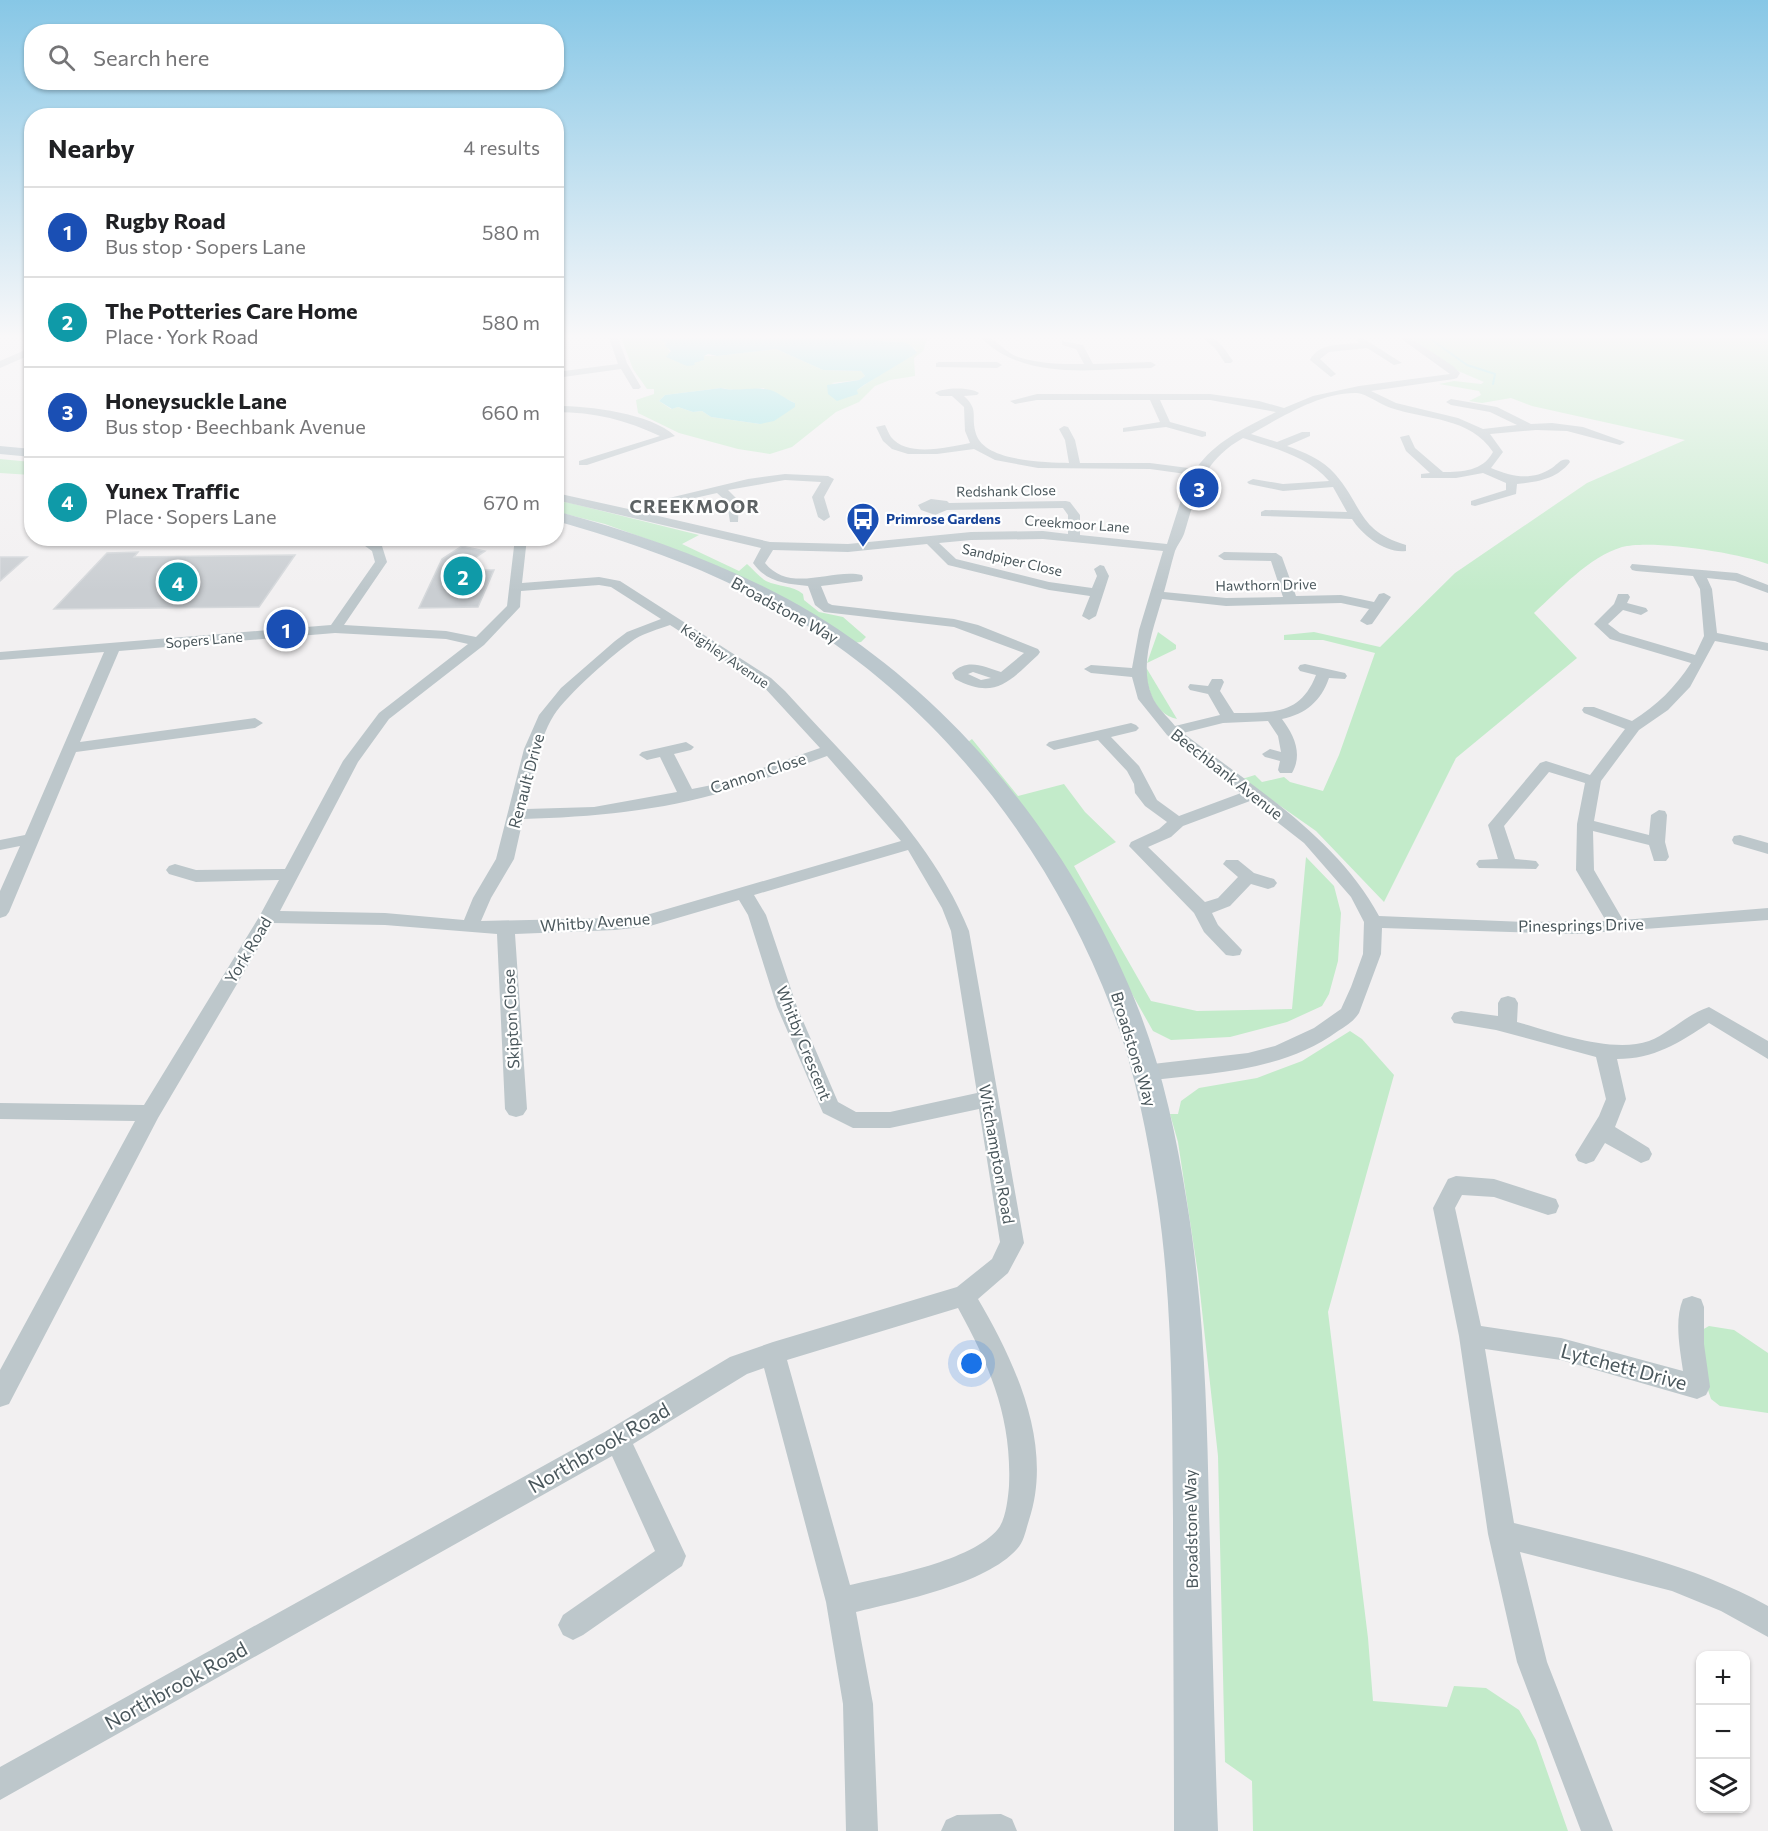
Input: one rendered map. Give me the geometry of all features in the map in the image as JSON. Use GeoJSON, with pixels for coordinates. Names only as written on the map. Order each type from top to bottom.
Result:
{"type":"FeatureCollection","features":[{"type":"Feature","properties":{"kind":"street"},"geometry":{"type":"LineString","coordinates":[[635,420],[681,440]]}},
{"type":"Feature","properties":{"kind":"street"},"geometry":{"type":"LineString","coordinates":[[968,420],[968,430],[977,446],[983,451],[1006,460],[1029,464],[1144,466],[1198,472]]}},
{"type":"Feature","properties":{"kind":"street","name":"Beechbank Avenue"},"geometry":{"type":"LineString","coordinates":[[1144,1073],[1248,1061],[1281,1052],[1321,1033],[1349,1013],[1372,954],[1373,922],[1359,895],[1316,846],[1172,732],[1145,699],[1138,673],[1146,630],[1170,548],[1178,538],[1180,522],[1198,472],[1216,451],[1267,420]]}},
{"type":"Feature","properties":{"kind":"street"},"geometry":{"type":"LineString","coordinates":[[1425,476],[1483,469],[1496,459],[1498,452],[1491,439],[1482,432],[1453,420]]}},
{"type":"Feature","properties":{"kind":"street"},"geometry":{"type":"LineString","coordinates":[[1516,420],[1527,426]]}},
{"type":"Feature","properties":{"kind":"street"},"geometry":{"type":"LineString","coordinates":[[1127,430],[1166,424],[1202,434]]}},
{"type":"Feature","properties":{"kind":"street"},"geometry":{"type":"LineString","coordinates":[[1482,432],[1548,425],[1571,427],[1620,442]]}},
{"type":"Feature","properties":{"kind":"street"},"geometry":{"type":"LineString","coordinates":[[881,427],[888,441],[915,452],[928,453],[977,446]]}},
{"type":"Feature","properties":{"kind":"street"},"geometry":{"type":"LineString","coordinates":[[1064,429],[1070,440],[1075,465]]}},
{"type":"Feature","properties":{"kind":"street"},"geometry":{"type":"LineString","coordinates":[[1241,434],[1278,446],[1320,467],[1329,474],[1354,516],[1375,537],[1385,546],[1402,548]]}},
{"type":"Feature","properties":{"kind":"street"},"geometry":{"type":"LineString","coordinates":[[1278,446],[1306,434]]}},
{"type":"Feature","properties":{"kind":"street"},"geometry":{"type":"LineString","coordinates":[[583,463],[670,436]]}},
{"type":"Feature","properties":{"kind":"street"},"geometry":{"type":"LineString","coordinates":[[1405,437],[1410,449],[1439,475]]}},
{"type":"Feature","properties":{"kind":"street"},"geometry":{"type":"LineString","coordinates":[[0,450],[24,452]]}},
{"type":"Feature","properties":{"kind":"street"},"geometry":{"type":"LineString","coordinates":[[1483,469],[1511,481],[1530,480],[1560,468],[1565,462]]}},
{"type":"Feature","properties":{"kind":"street"},"geometry":{"type":"LineString","coordinates":[[642,517],[673,500],[720,489],[772,478],[829,477],[818,497],[825,517]]}},
{"type":"Feature","properties":{"kind":"street"},"geometry":{"type":"LineString","coordinates":[[1475,503],[1512,492],[1511,481]]}},
{"type":"Feature","properties":{"kind":"street"},"geometry":{"type":"LineString","coordinates":[[1253,482],[1265,487],[1282,488],[1335,483]]}},
{"type":"Feature","properties":{"kind":"street"},"geometry":{"type":"LineString","coordinates":[[720,489],[733,501],[734,519]]}},
{"type":"Feature","properties":{"kind":"street","name":"Creekmoor Lane"},"geometry":{"type":"LineString","coordinates":[[564,498],[770,546],[848,548],[930,539],[1006,535],[1074,536],[1170,548]]}},
{"type":"Feature","properties":{"kind":"street","name":"Redshank Close"},"geometry":{"type":"LineString","coordinates":[[946,507],[1065,501],[1074,515],[1074,536]]}},
{"type":"Feature","properties":{"kind":"street"},"geometry":{"type":"LineString","coordinates":[[1265,514],[1354,516]]}},
{"type":"Feature","properties":{"kind":"street","name":"Broadstone Way"},"geometry":{"type":"LineString","coordinates":[[564,519],[699,565],[761,592],[836,637],[890,678],[935,718],[996,784],[1053,865],[1092,936],[1126,1011],[1144,1073],[1172,1201],[1189,1374],[1196,1831]]}},
{"type":"Feature","properties":{"kind":"street","name":"Sandpiper Close"},"geometry":{"type":"LineString","coordinates":[[930,539],[952,562],[1050,586],[1097,593]]}},
{"type":"Feature","properties":{"kind":"street"},"geometry":{"type":"LineString","coordinates":[[335,629],[359,591],[374,576],[381,562],[378,549],[373,546]]}},
{"type":"Feature","properties":{"kind":"street","name":"York Road"},"geometry":{"type":"LineString","coordinates":[[2,1385],[150,1113],[268,917],[351,761],[384,716],[479,642],[513,607],[520,546]]}},
{"type":"Feature","properties":{"kind":"street"},"geometry":{"type":"LineString","coordinates":[[770,546],[763,553],[759,563],[763,570],[794,581],[813,583],[857,578]]}},
{"type":"Feature","properties":{"kind":"street"},"geometry":{"type":"LineString","coordinates":[[1224,556],[1275,554],[1291,600]]}},
{"type":"Feature","properties":{"kind":"street"},"geometry":{"type":"LineString","coordinates":[[1636,567],[1737,577],[1768,589]]}},
{"type":"Feature","properties":{"kind":"street"},"geometry":{"type":"LineString","coordinates":[[1089,616],[1103,576],[1100,569]]}},
{"type":"Feature","properties":{"kind":"street"},"geometry":{"type":"LineString","coordinates":[[1618,926],[1585,870],[1585,824],[1593,781],[1634,727],[1663,707],[1685,684],[1699,661],[1711,636],[1706,589],[1698,573]]}},
{"type":"Feature","properties":{"kind":"street","name":"Keighley Avenue"},"geometry":{"type":"LineString","coordinates":[[517,586],[598,581],[615,584],[766,681],[912,843]]}},
{"type":"Feature","properties":{"kind":"street"},"geometry":{"type":"LineString","coordinates":[[813,583],[822,604],[829,609],[954,623],[1048,657]]}},
{"type":"Feature","properties":{"kind":"street","name":"Hawthorn Drive"},"geometry":{"type":"LineString","coordinates":[[1157,596],[1226,602],[1341,599],[1380,601],[1367,621]]}},
{"type":"Feature","properties":{"kind":"street"},"geometry":{"type":"LineString","coordinates":[[1641,611],[1621,601],[1601,624],[1615,636],[1699,661]]}},
{"type":"Feature","properties":{"kind":"street","name":"Renault Drive"},"geometry":{"type":"LineString","coordinates":[[470,927],[482,898],[505,859],[537,734],[546,715],[554,703],[632,635],[671,620]]}},
{"type":"Feature","properties":{"kind":"street","name":"Sopers Lane"},"geometry":{"type":"LineString","coordinates":[[0,656],[335,629],[446,635],[479,642]]}},
{"type":"Feature","properties":{"kind":"street"},"geometry":{"type":"LineString","coordinates":[[1711,636],[1768,647]]}},
{"type":"Feature","properties":{"kind":"street"},"geometry":{"type":"LineString","coordinates":[[0,912],[29,839],[72,748],[112,648]]}},
{"type":"Feature","properties":{"kind":"street"},"geometry":{"type":"LineString","coordinates":[[1001,677],[1033,652]]}},
{"type":"Feature","properties":{"kind":"street"},"geometry":{"type":"LineString","coordinates":[[1305,668],[1340,676]]}},
{"type":"Feature","properties":{"kind":"street"},"geometry":{"type":"LineString","coordinates":[[1091,669],[1138,673]]}},
{"type":"Feature","properties":{"kind":"street"},"geometry":{"type":"LineString","coordinates":[[1172,732],[1201,723],[1230,718],[1273,717],[1296,710],[1309,704],[1320,689],[1324,672]]}},
{"type":"Feature","properties":{"kind":"street"},"geometry":{"type":"LineString","coordinates":[[1195,687],[1215,686],[1230,718]]}},
{"type":"Feature","properties":{"kind":"street"},"geometry":{"type":"LineString","coordinates":[[1600,709],[1634,727]]}},
{"type":"Feature","properties":{"kind":"street"},"geometry":{"type":"LineString","coordinates":[[1270,754],[1288,764],[1290,750],[1287,736],[1273,717]]}},
{"type":"Feature","properties":{"kind":"street"},"geometry":{"type":"LineString","coordinates":[[72,748],[255,723]]}},
{"type":"Feature","properties":{"kind":"street"},"geometry":{"type":"LineString","coordinates":[[1054,745],[1131,728]]}},
{"type":"Feature","properties":{"kind":"street"},"geometry":{"type":"LineString","coordinates":[[1101,735],[1133,769],[1142,784],[1143,793],[1151,803],[1177,822]]}},
{"type":"Feature","properties":{"kind":"street"},"geometry":{"type":"LineString","coordinates":[[647,755],[686,747]]}},
{"type":"Feature","properties":{"kind":"street","name":"Cannon Close"},"geometry":{"type":"LineString","coordinates":[[516,814],[594,812],[645,804],[721,788],[830,750]]}},
{"type":"Feature","properties":{"kind":"street"},"geometry":{"type":"LineString","coordinates":[[665,751],[686,794]]}},
{"type":"Feature","properties":{"kind":"street"},"geometry":{"type":"LineString","coordinates":[[1508,864],[1496,825],[1549,761],[1593,781]]}},
{"type":"Feature","properties":{"kind":"street"},"geometry":{"type":"LineString","coordinates":[[1120,852],[1165,833],[1177,822],[1251,795]]}},
{"type":"Feature","properties":{"kind":"street"},"geometry":{"type":"LineString","coordinates":[[1585,824],[1659,849],[1659,815]]}},
{"type":"Feature","properties":{"kind":"street"},"geometry":{"type":"LineString","coordinates":[[0,845],[29,839]]}},
{"type":"Feature","properties":{"kind":"street"},"geometry":{"type":"LineString","coordinates":[[1740,840],[1768,849]]}},
{"type":"Feature","properties":{"kind":"street","name":"Whitby Avenue"},"geometry":{"type":"LineString","coordinates":[[268,917],[384,919],[506,928],[615,924],[650,920],[912,843]]}},
{"type":"Feature","properties":{"kind":"street","name":"Witchampton Road"},"geometry":{"type":"LineString","coordinates":[[773,1353],[964,1296],[1000,1266],[1012,1243],[960,932],[951,908],[912,843]]}},
{"type":"Feature","properties":{"kind":"street"},"geometry":{"type":"LineString","coordinates":[[1137,846],[1202,910],[1210,928],[1233,950]]}},
{"type":"Feature","properties":{"kind":"street"},"geometry":{"type":"LineString","coordinates":[[1232,864],[1248,877],[1268,883]]}},
{"type":"Feature","properties":{"kind":"street"},"geometry":{"type":"LineString","coordinates":[[1485,864],[1530,865]]}},
{"type":"Feature","properties":{"kind":"street"},"geometry":{"type":"LineString","coordinates":[[175,870],[196,876],[290,874]]}},
{"type":"Feature","properties":{"kind":"street"},"geometry":{"type":"LineString","coordinates":[[1202,910],[1224,902],[1248,877]]}},
{"type":"Feature","properties":{"kind":"street","name":"Whitby Crescent"},"geometry":{"type":"LineString","coordinates":[[744,894],[757,915],[787,1008],[830,1107],[853,1120],[891,1120],[988,1099]]}},
{"type":"Feature","properties":{"kind":"street","name":"Pinesprings Drive"},"geometry":{"type":"LineString","coordinates":[[1373,922],[1574,928],[1728,915],[1768,914]]}},
{"type":"Feature","properties":{"kind":"street","name":"Skipton Close"},"geometry":{"type":"LineString","coordinates":[[506,928],[516,1109]]}},
{"type":"Feature","properties":{"kind":"street"},"geometry":{"type":"LineString","coordinates":[[1507,1026],[1508,1003]]}},
{"type":"Feature","properties":{"kind":"street"},"geometry":{"type":"LineString","coordinates":[[1461,1018],[1507,1026],[1546,1038],[1605,1050],[1630,1051],[1649,1048],[1703,1009],[1768,1051]]}},
{"type":"Feature","properties":{"kind":"street"},"geometry":{"type":"LineString","coordinates":[[1586,1155],[1602,1130],[1616,1099],[1605,1050]]}},
{"type":"Feature","properties":{"kind":"street"},"geometry":{"type":"LineString","coordinates":[[0,1110],[150,1113]]}},
{"type":"Feature","properties":{"kind":"street"},"geometry":{"type":"LineString","coordinates":[[1602,1130],[1641,1154]]}},
{"type":"Feature","properties":{"kind":"street"},"geometry":{"type":"LineString","coordinates":[[1548,1206],[1494,1188],[1456,1185],[1444,1208],[1471,1336],[1502,1534],[1532,1662],[1597,1831]]}},
{"type":"Feature","properties":{"kind":"street"},"geometry":{"type":"LineString","coordinates":[[840,1602],[919,1581],[977,1561],[1009,1539],[1023,1497],[1021,1435],[1012,1392],[998,1355],[964,1296]]}},
{"type":"Feature","properties":{"kind":"street","name":"Lytchett Drive"},"geometry":{"type":"LineString","coordinates":[[1471,1336],[1561,1349],[1697,1387],[1692,1344],[1692,1307]]}},
{"type":"Feature","properties":{"kind":"street"},"geometry":{"type":"LineString","coordinates":[[773,1353],[840,1602],[858,1704],[862,1831]]}},
{"type":"Feature","properties":{"kind":"street","name":"Northbrook Road"},"geometry":{"type":"LineString","coordinates":[[0,1784],[617,1439],[739,1365],[773,1353]]}},
{"type":"Feature","properties":{"kind":"street"},"geometry":{"type":"LineString","coordinates":[[573,1625],[672,1556],[617,1439]]}},
{"type":"Feature","properties":{"kind":"street"},"geometry":{"type":"LineString","coordinates":[[1502,1534],[1672,1577],[1731,1601],[1768,1623]]}},
{"type":"Feature","properties":{"kind":"street"},"geometry":{"type":"LineString","coordinates":[[957,1831],[1001,1830]]}},
{"type":"Feature","properties":{"kind":"green space"},"geometry":{"type":"Polygon","coordinates":[[[653,420],[735,420],[760,424],[766,420],[825,420],[792,447],[770,454],[738,449],[679,433],[653,420]]]}},
{"type":"Feature","properties":{"kind":"green space"},"geometry":{"type":"Polygon","coordinates":[[[1597,420],[1768,420],[1768,564],[1695,548],[1635,545],[1622,547],[1598,558],[1564,585],[1534,613],[1577,658],[1456,758],[1384,902],[1316,831],[1242,779],[1255,775],[1262,782],[1284,777],[1290,782],[1323,791],[1339,755],[1375,653],[1323,640],[1284,640],[1284,635],[1314,632],[1380,647],[1455,573],[1587,483],[1685,440],[1597,420]]]}},
{"type":"Feature","properties":{"kind":"green space"},"geometry":{"type":"Polygon","coordinates":[[[0,459],[24,461],[24,475],[0,473],[0,459]]]}},
{"type":"Feature","properties":{"kind":"green space"},"geometry":{"type":"Polygon","coordinates":[[[564,502],[699,535],[682,544],[739,571],[747,564],[766,581],[799,591],[803,594],[804,600],[819,612],[843,617],[866,637],[861,642],[853,643],[666,546],[605,524],[564,514],[564,502]]]}},
{"type":"Feature","properties":{"kind":"green space"},"geometry":{"type":"Polygon","coordinates":[[[1158,632],[1176,645],[1176,649],[1147,663],[1158,632]]]}},
{"type":"Feature","properties":{"kind":"green space"},"geometry":{"type":"Polygon","coordinates":[[[1144,664],[1177,719],[1169,716],[1157,705],[1147,682],[1144,664]]]}},
{"type":"Feature","properties":{"kind":"green space"},"geometry":{"type":"Polygon","coordinates":[[[972,739],[1018,796],[1064,784],[1085,812],[1116,842],[1074,866],[1151,1001],[1197,1011],[1292,1009],[1306,857],[1334,886],[1341,913],[1338,961],[1329,994],[1322,1006],[1287,1022],[1230,1037],[1171,1040],[1153,1031],[1040,831],[968,742],[972,739]]]}},
{"type":"Feature","properties":{"kind":"green space"},"geometry":{"type":"Polygon","coordinates":[[[1350,1031],[1362,1039],[1394,1075],[1328,1312],[1368,1638],[1373,1701],[1447,1707],[1454,1686],[1486,1688],[1519,1710],[1536,1740],[1568,1831],[1253,1831],[1252,1781],[1225,1762],[1218,1456],[1198,1274],[1178,1142],[1170,1114],[1178,1114],[1181,1101],[1199,1088],[1257,1078],[1302,1061],[1350,1031]]]}},
{"type":"Feature","properties":{"kind":"green space"},"geometry":{"type":"Polygon","coordinates":[[[1709,1326],[1734,1330],[1768,1353],[1768,1413],[1720,1406],[1711,1399],[1706,1384],[1702,1330],[1709,1326]]]}},
{"type":"Feature","properties":{"kind":"water"},"geometry":{"type":"Polygon","coordinates":[[[735,420],[775,420],[760,424],[735,420]]]}},
{"type":"Feature","properties":{"kind":"building"},"geometry":{"type":"Polygon","coordinates":[[[462,546],[485,551],[457,570],[494,570],[478,607],[419,608],[442,559],[462,546]]]}},
{"type":"Feature","properties":{"kind":"building"},"geometry":{"type":"Polygon","coordinates":[[[138,552],[134,557],[295,555],[259,607],[54,609],[107,553],[138,552]]]}},
{"type":"Feature","properties":{"kind":"building"},"geometry":{"type":"Polygon","coordinates":[[[0,557],[27,557],[0,581],[0,557]]]}},
{"type":"Feature","properties":{"kind":"place","name":"Honeysuckle Lane"},"geometry":{"type":"Point","coordinates":[1199,488]}},
{"type":"Feature","properties":{"kind":"place","name":"Primrose Gardens"},"geometry":{"type":"Point","coordinates":[863,548]}},
{"type":"Feature","properties":{"kind":"place","name":"The Potteries Care Home"},"geometry":{"type":"Point","coordinates":[463,576]}},
{"type":"Feature","properties":{"kind":"place","name":"Yunex Traffic"},"geometry":{"type":"Point","coordinates":[178,582]}},
{"type":"Feature","properties":{"kind":"place","name":"Rugby Road"},"geometry":{"type":"Point","coordinates":[286,629]}},
{"type":"Feature","properties":{"kind":"district","name":"CREEKMOOR"},"geometry":{"type":"Point","coordinates":[695,507]}}]}
